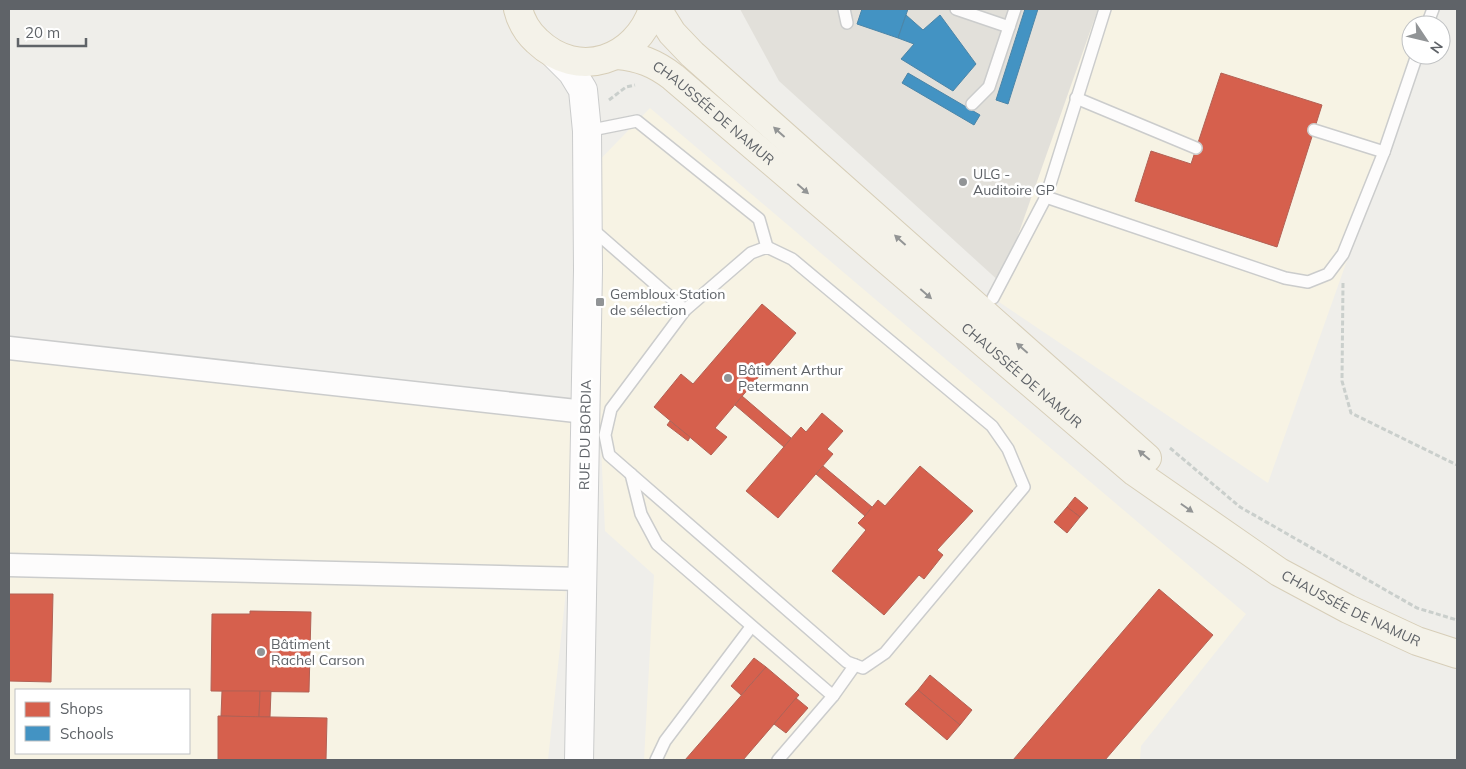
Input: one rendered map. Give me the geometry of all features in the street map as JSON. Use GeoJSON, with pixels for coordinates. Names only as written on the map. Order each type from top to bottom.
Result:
{"type":"FeatureCollection","features":[{"type":"Feature","properties":{"kind":"main road"},"geometry":{"type":"LineString","coordinates":[[518,9],[530,35],[555,55]]}},
{"type":"Feature","properties":{"kind":"main road"},"geometry":{"type":"LineString","coordinates":[[611,57],[630,46],[642,34],[653,9]]}},
{"type":"Feature","properties":{"kind":"main road","name":"CHAUSSÉE DE NAMUR"},"geometry":{"type":"LineString","coordinates":[[658,9],[672,34],[692,54],[1147,458],[1287,556],[1353,593],[1420,624],[1457,636]]}},
{"type":"Feature","properties":{"kind":"main road","name":"CHAUSSÉE DE NAMUR"},"geometry":{"type":"LineString","coordinates":[[555,55],[579,62],[611,57],[635,56],[650,62],[673,77],[1135,472],[1279,572],[1348,609],[1417,641],[1457,654]]}},
{"type":"Feature","properties":{"kind":"street","name":"RUE DU BORDIA"},"geometry":{"type":"LineString","coordinates":[[555,55],[578,80],[592,115]]}},
{"type":"Feature","properties":{"kind":"street","name":"RUE DU BORDIA"},"geometry":{"type":"LineString","coordinates":[[579,760],[588,226],[592,115],[589,90],[611,57]]}},
{"type":"Feature","properties":{"kind":"street"},"geometry":{"type":"LineString","coordinates":[[9,348],[585,412]]}},
{"type":"Feature","properties":{"kind":"street"},"geometry":{"type":"LineString","coordinates":[[9,565],[582,579]]}},
{"type":"Feature","properties":{"kind":"lane"},"geometry":{"type":"LineString","coordinates":[[844,9],[847,23]]}},
{"type":"Feature","properties":{"kind":"lane"},"geometry":{"type":"LineString","coordinates":[[956,9],[1009,27]]}},
{"type":"Feature","properties":{"kind":"lane"},"geometry":{"type":"LineString","coordinates":[[972,104],[989,87],[1015,9]]}},
{"type":"Feature","properties":{"kind":"lane"},"geometry":{"type":"LineString","coordinates":[[993,298],[1046,197],[1105,9]]}},
{"type":"Feature","properties":{"kind":"lane"},"geometry":{"type":"LineString","coordinates":[[1046,197],[1285,278],[1308,282],[1328,274],[1343,254],[1384,152],[1414,65]]}},
{"type":"Feature","properties":{"kind":"lane"},"geometry":{"type":"LineString","coordinates":[[1076,98],[1196,148]]}},
{"type":"Feature","properties":{"kind":"lane"},"geometry":{"type":"LineString","coordinates":[[592,115],[637,121],[759,219],[768,247],[792,259],[992,426],[1008,449],[1024,487],[885,653],[863,668],[847,662],[609,455],[605,435],[611,409],[685,310],[751,253],[768,247]]}},
{"type":"Feature","properties":{"kind":"lane"},"geometry":{"type":"LineString","coordinates":[[1314,130],[1384,152]]}},
{"type":"Feature","properties":{"kind":"lane"},"geometry":{"type":"LineString","coordinates":[[588,226],[685,310]]}},
{"type":"Feature","properties":{"kind":"lane"},"geometry":{"type":"LineString","coordinates":[[631,474],[641,514],[657,544],[750,627],[833,696]]}},
{"type":"Feature","properties":{"kind":"lane"},"geometry":{"type":"LineString","coordinates":[[656,760],[664,741],[750,627]]}},
{"type":"Feature","properties":{"kind":"lane"},"geometry":{"type":"LineString","coordinates":[[778,760],[833,696],[855,665]]}},
{"type":"Feature","properties":{"kind":"path"},"geometry":{"type":"LineString","coordinates":[[592,115],[626,87],[640,85]]}},
{"type":"Feature","properties":{"kind":"path"},"geometry":{"type":"LineString","coordinates":[[1343,254],[1342,381],[1351,413],[1457,465]]}},
{"type":"Feature","properties":{"kind":"path"},"geometry":{"type":"LineString","coordinates":[[1164,443],[1240,507],[1416,608],[1457,620]]}},
{"type":"Feature","properties":{"kind":"shaded area","name":"ULG - Auditoire GP"},"geometry":{"type":"Polygon","coordinates":[[[740,9],[1098,9],[1001,283],[779,81],[740,9]]]}},
{"type":"Feature","properties":{"kind":"shaded area"},"geometry":{"type":"Polygon","coordinates":[[[1095,9],[1436,9],[1434,15],[1401,15],[1401,65],[1416,65],[1268,483],[993,298],[1095,9]]]}},
{"type":"Feature","properties":{"kind":"shaded area"},"geometry":{"type":"Polygon","coordinates":[[[650,108],[1246,614],[1141,746],[1140,760],[644,760],[654,575],[605,531],[588,172],[650,108]]]}},
{"type":"Feature","properties":{"kind":"shaded area"},"geometry":{"type":"Polygon","coordinates":[[[9,348],[585,412],[548,760],[9,760],[9,348]]]}},
{"type":"Feature","properties":{"kind":"building: Shops"},"geometry":{"type":"Polygon","coordinates":[[[1221,73],[1322,105],[1277,247],[1135,201],[1151,151],[1191,164],[1221,73]]]}},
{"type":"Feature","properties":{"kind":"building: Shops","name":"Bâtiment Arthur Petermann"},"geometry":{"type":"Polygon","coordinates":[[[762,304],[796,333],[715,428],[727,437],[711,455],[654,407],[681,374],[693,384],[762,304]]]}},
{"type":"Feature","properties":{"kind":"building: Shops"},"geometry":{"type":"Polygon","coordinates":[[[742,396],[791,438],[784,447],[735,405],[742,396]]]}},
{"type":"Feature","properties":{"kind":"building: Shops"},"geometry":{"type":"Polygon","coordinates":[[[822,413],[843,431],[827,449],[833,454],[778,518],[746,491],[801,427],[806,432],[822,413]]]}},
{"type":"Feature","properties":{"kind":"building: Shops"},"geometry":{"type":"Polygon","coordinates":[[[670,421],[690,437],[688,441],[667,425],[670,421]]]}},
{"type":"Feature","properties":{"kind":"building: Shops"},"geometry":{"type":"Polygon","coordinates":[[[823,466],[872,507],[865,516],[816,474],[823,466]]]}},
{"type":"Feature","properties":{"kind":"building: Shops"},"geometry":{"type":"Polygon","coordinates":[[[920,466],[973,511],[937,550],[943,555],[924,579],[919,575],[884,615],[832,571],[866,530],[858,523],[878,500],[885,506],[920,466]]]}},
{"type":"Feature","properties":{"kind":"building: Shops"},"geometry":{"type":"Polygon","coordinates":[[[1075,497],[1088,508],[1080,517],[1067,507],[1075,497]]]}},
{"type":"Feature","properties":{"kind":"building: Shops"},"geometry":{"type":"Polygon","coordinates":[[[1067,507],[1080,517],[1067,533],[1054,522],[1067,507]]]}},
{"type":"Feature","properties":{"kind":"building: Shops"},"geometry":{"type":"Polygon","coordinates":[[[1159,589],[1213,635],[1105,760],[1013,760],[1159,589]]]}},
{"type":"Feature","properties":{"kind":"building: Shops"},"geometry":{"type":"Polygon","coordinates":[[[9,594],[53,594],[51,682],[9,681],[9,594]]]}},
{"type":"Feature","properties":{"kind":"building: Shops","name":"Bâtiment Rachel Carson"},"geometry":{"type":"Polygon","coordinates":[[[250,611],[311,612],[309,692],[211,691],[212,614],[250,614],[250,611]]]}},
{"type":"Feature","properties":{"kind":"building: Shops"},"geometry":{"type":"Polygon","coordinates":[[[754,658],[766,667],[741,695],[731,686],[754,658]]]}},
{"type":"Feature","properties":{"kind":"building: Shops"},"geometry":{"type":"Polygon","coordinates":[[[766,667],[799,695],[743,760],[685,760],[766,667]]]}},
{"type":"Feature","properties":{"kind":"building: Shops"},"geometry":{"type":"Polygon","coordinates":[[[930,675],[972,710],[960,725],[918,690],[930,675]]]}},
{"type":"Feature","properties":{"kind":"building: Shops"},"geometry":{"type":"Polygon","coordinates":[[[918,690],[960,725],[947,740],[905,704],[918,690]]]}},
{"type":"Feature","properties":{"kind":"building: Shops"},"geometry":{"type":"Polygon","coordinates":[[[222,691],[260,691],[259,717],[221,716],[222,691]]]}},
{"type":"Feature","properties":{"kind":"building: Shops"},"geometry":{"type":"Polygon","coordinates":[[[260,691],[271,691],[270,717],[259,717],[260,691]]]}},
{"type":"Feature","properties":{"kind":"building: Shops"},"geometry":{"type":"Polygon","coordinates":[[[796,698],[808,708],[786,733],[774,724],[796,698]]]}},
{"type":"Feature","properties":{"kind":"building: Shops"},"geometry":{"type":"Polygon","coordinates":[[[218,716],[327,718],[326,760],[218,760],[218,716]]]}},
{"type":"Feature","properties":{"kind":"building: Schools"},"geometry":{"type":"Polygon","coordinates":[[[862,9],[908,9],[898,38],[857,24],[862,9]]]}},
{"type":"Feature","properties":{"kind":"building: Schools"},"geometry":{"type":"Polygon","coordinates":[[[1025,9],[1038,9],[1008,104],[996,100],[1025,9]]]}},
{"type":"Feature","properties":{"kind":"building: Schools"},"geometry":{"type":"Polygon","coordinates":[[[906,15],[923,30],[940,15],[976,64],[953,91],[901,59],[914,44],[898,38],[906,15]]]}},
{"type":"Feature","properties":{"kind":"building: Schools"},"geometry":{"type":"Polygon","coordinates":[[[908,73],[980,115],[974,125],[902,83],[908,73]]]}},
{"type":"Feature","properties":{"kind":"place","name":"ULG - Auditoire GP"},"geometry":{"type":"Point","coordinates":[963,182]}},
{"type":"Feature","properties":{"kind":"place","name":"Gembloux Station de sélection"},"geometry":{"type":"Point","coordinates":[600,302]}},
{"type":"Feature","properties":{"kind":"place","name":"Bâtiment Arthur Petermann"},"geometry":{"type":"Point","coordinates":[728,378]}},
{"type":"Feature","properties":{"kind":"place","name":"Bâtiment Rachel Carson"},"geometry":{"type":"Point","coordinates":[261,652]}}]}
